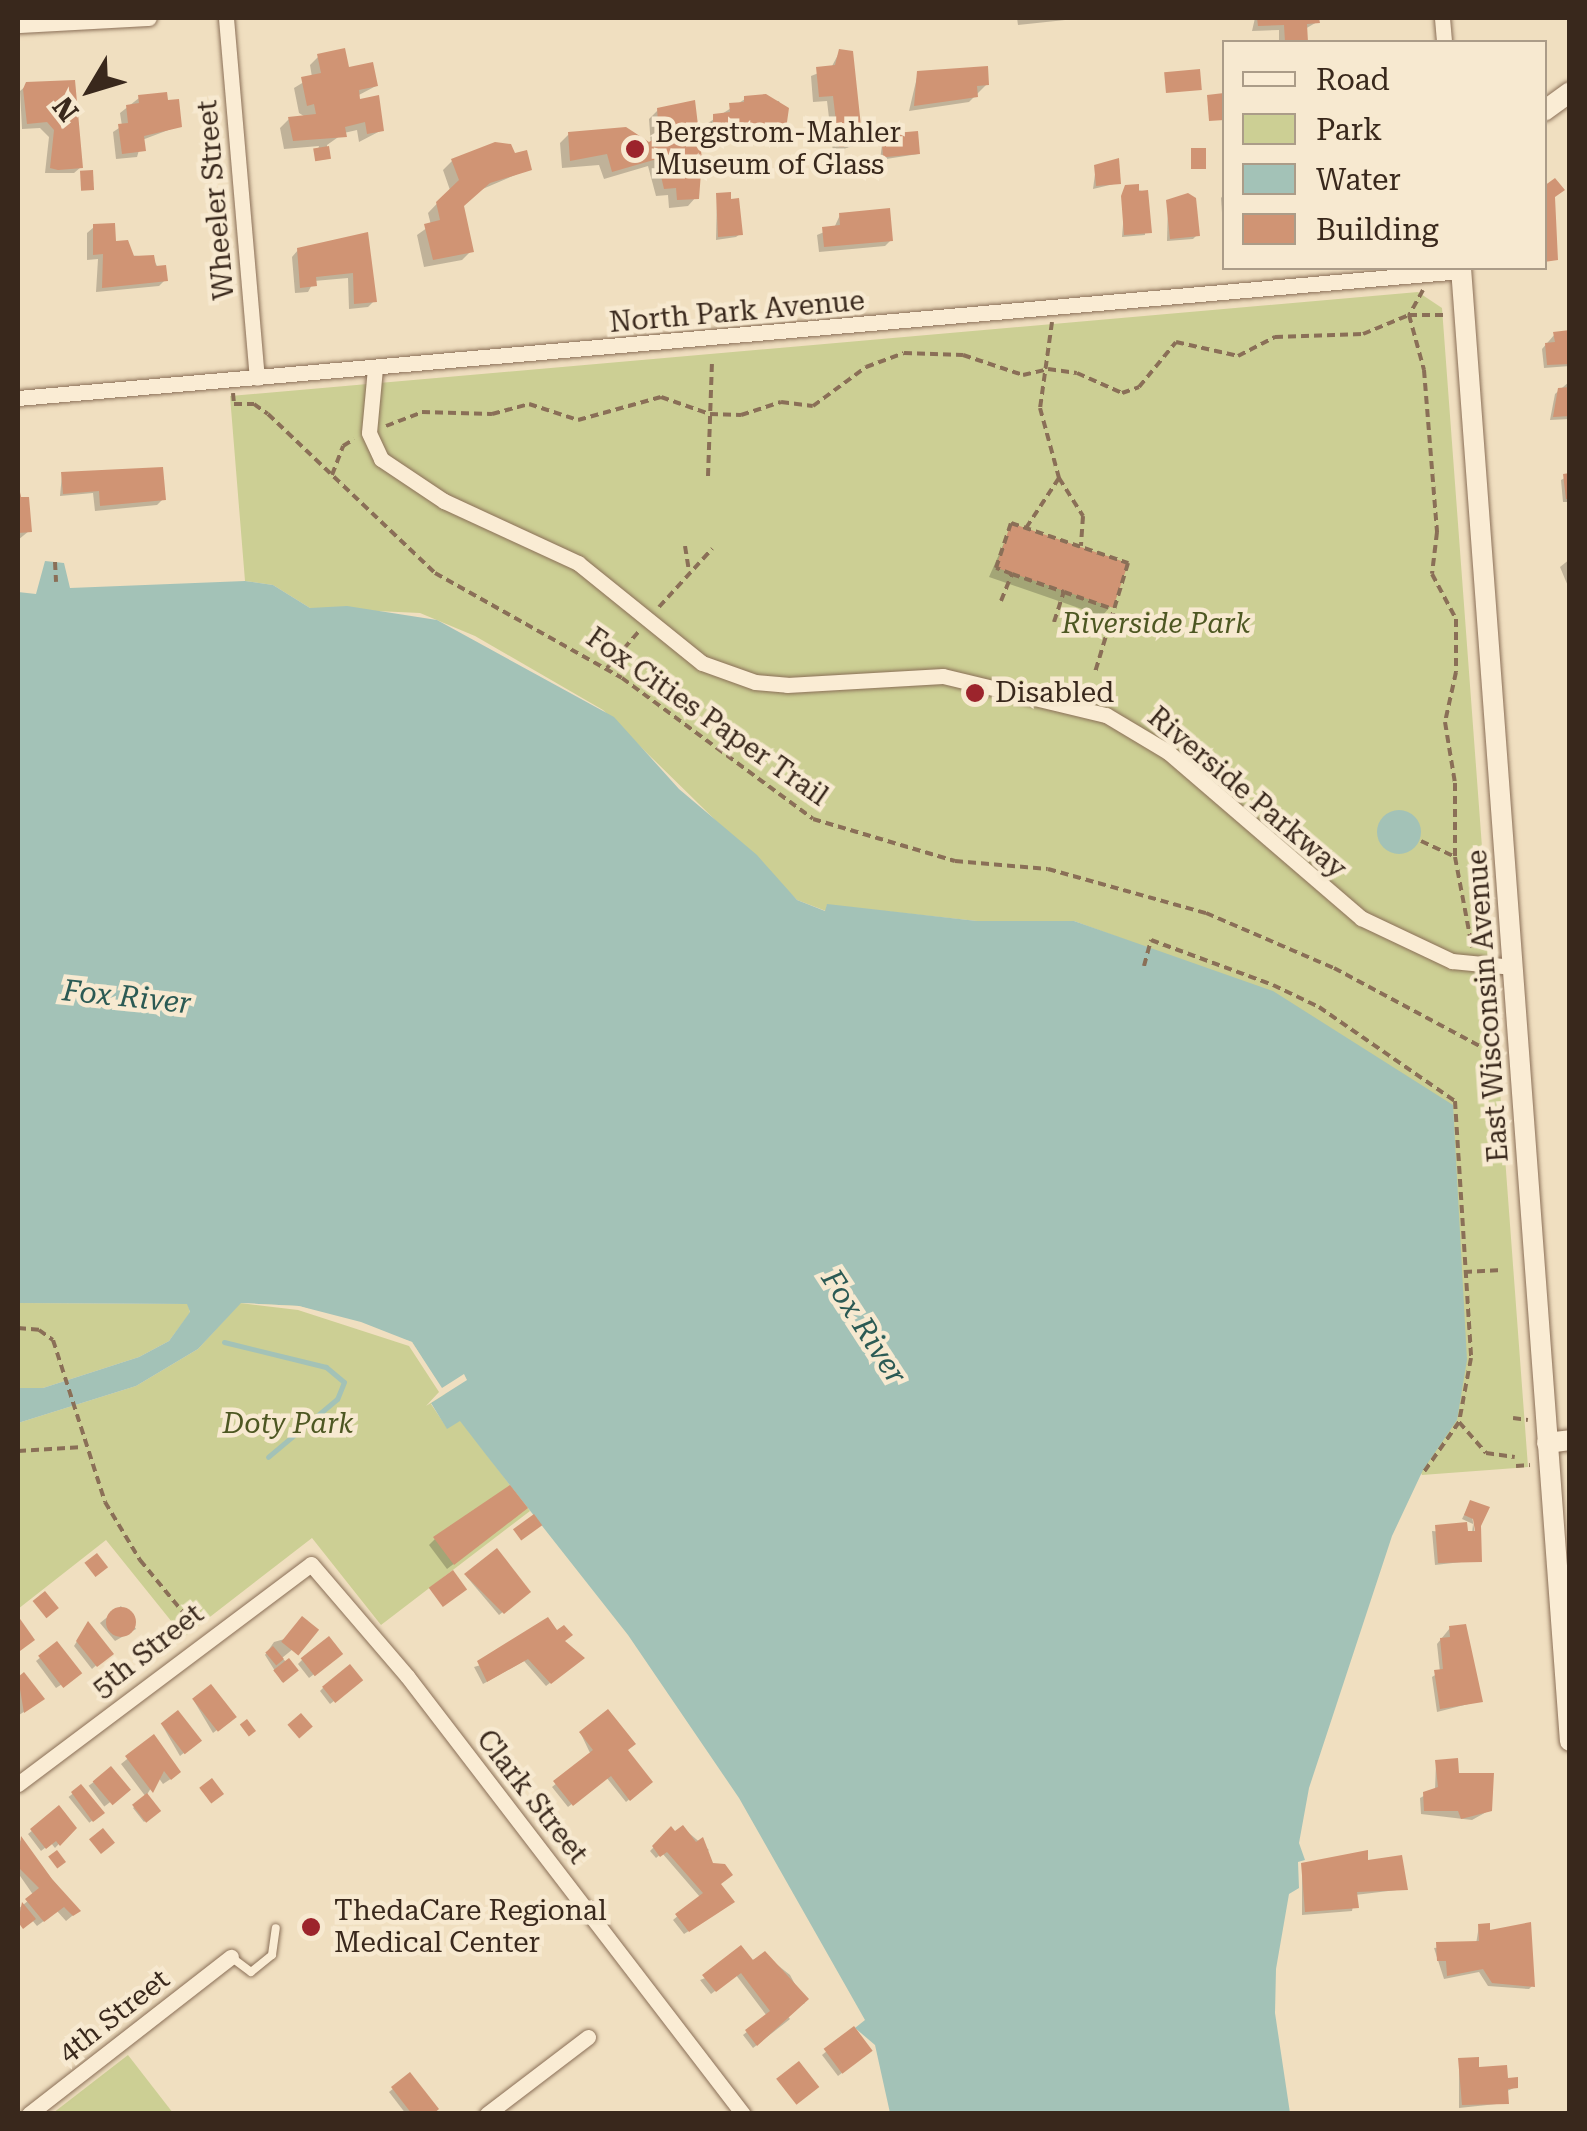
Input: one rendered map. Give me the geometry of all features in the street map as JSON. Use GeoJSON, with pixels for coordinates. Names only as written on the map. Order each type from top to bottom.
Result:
{"type":"FeatureCollection","features":[{"type":"Feature","properties":{"kind":"main road"},"geometry":{"type":"LineString","coordinates":[[1547,110],[1570,92]]}},
{"type":"Feature","properties":{"kind":"main road","name":"East Wisconsin Avenue"},"geometry":{"type":"LineString","coordinates":[[1461,270],[1570,1740]]}},
{"type":"Feature","properties":{"kind":"main road"},"geometry":{"type":"LineString","coordinates":[[1547,1442],[1570,1440]]}},
{"type":"Feature","properties":{"kind":"street"},"geometry":{"type":"LineString","coordinates":[[18,25],[148,18]]}},
{"type":"Feature","properties":{"kind":"street","name":"Wheeler Street"},"geometry":{"type":"LineString","coordinates":[[226,18],[257,378]]}},
{"type":"Feature","properties":{"kind":"street","name":"North Park Avenue"},"geometry":{"type":"LineString","coordinates":[[18,398],[1052,309],[1454,270]]}},
{"type":"Feature","properties":{"kind":"street"},"geometry":{"type":"LineString","coordinates":[[370,433],[374,368]]}},
{"type":"Feature","properties":{"kind":"street","name":"Riverside Parkway"},"geometry":{"type":"LineString","coordinates":[[370,433],[382,459],[399,472],[444,501],[578,562],[702,663],[755,682],[788,685],[895,675],[960,678],[1106,715],[1168,752],[1361,918],[1452,960],[1513,967]]}},
{"type":"Feature","properties":{"kind":"street","name":"5th Street"},"geometry":{"type":"LineString","coordinates":[[18,1784],[311,1564]]}},
{"type":"Feature","properties":{"kind":"street","name":"Clark Street"},"geometry":{"type":"LineString","coordinates":[[311,1564],[406,1676],[743,2114]]}},
{"type":"Feature","properties":{"kind":"street","name":"4th Street"},"geometry":{"type":"LineString","coordinates":[[28,2114],[231,1957]]}},
{"type":"Feature","properties":{"kind":"street"},"geometry":{"type":"LineString","coordinates":[[487,2114],[588,2037]]}},
{"type":"Feature","properties":{"kind":"lane"},"geometry":{"type":"LineString","coordinates":[[231,1957],[251,1972],[272,1955],[276,1928]]}},
{"type":"Feature","properties":{"kind":"path"},"geometry":{"type":"LineString","coordinates":[[1409,315],[1424,294],[1422,275]]}},
{"type":"Feature","properties":{"kind":"path"},"geometry":{"type":"LineString","coordinates":[[1052,309],[1048,369],[1040,408],[1059,478],[1083,516],[1081,546]]}},
{"type":"Feature","properties":{"kind":"path"},"geometry":{"type":"LineString","coordinates":[[1409,315],[1424,370],[1437,532],[1432,574],[1456,619],[1456,672],[1445,722],[1456,783],[1454,856],[1474,956]]}},
{"type":"Feature","properties":{"kind":"path"},"geometry":{"type":"LineString","coordinates":[[332,476],[343,446],[422,412],[492,414],[529,404],[578,420],[660,397],[710,414],[741,415],[781,402],[822,404],[866,368],[904,354],[963,355],[1023,375],[1048,369],[1078,373],[1122,394],[1139,387],[1176,342],[1238,356],[1275,337],[1363,334],[1409,315],[1443,315]]}},
{"type":"Feature","properties":{"kind":"path"},"geometry":{"type":"LineString","coordinates":[[708,476],[712,361]]}},
{"type":"Feature","properties":{"kind":"path","name":"Fox Cities Paper Trail"},"geometry":{"type":"LineString","coordinates":[[232,380],[234,404],[263,410],[436,573],[622,678],[833,829],[955,861],[1048,869],[1191,908],[1334,968],[1485,1053],[1520,1058]]}},
{"type":"Feature","properties":{"kind":"path"},"geometry":{"type":"LineString","coordinates":[[1026,528],[1059,478]]}},
{"type":"Feature","properties":{"kind":"path"},"geometry":{"type":"LineString","coordinates":[[1095,672],[1128,562],[1011,522],[996,568],[1112,608]]}},
{"type":"Feature","properties":{"kind":"path"},"geometry":{"type":"LineString","coordinates":[[685,546],[689,572]]}},
{"type":"Feature","properties":{"kind":"path"},"geometry":{"type":"LineString","coordinates":[[55,562],[56,582]]}},
{"type":"Feature","properties":{"kind":"path"},"geometry":{"type":"LineString","coordinates":[[1001,601],[1012,574]]}},
{"type":"Feature","properties":{"kind":"path"},"geometry":{"type":"LineString","coordinates":[[1054,622],[1064,592]]}},
{"type":"Feature","properties":{"kind":"path"},"geometry":{"type":"LineString","coordinates":[[1420,841],[1454,856]]}},
{"type":"Feature","properties":{"kind":"path"},"geometry":{"type":"LineString","coordinates":[[1144,966],[1151,940],[1273,985],[1318,1007],[1455,1101],[1471,1358],[1459,1422],[1424,1472]]}},
{"type":"Feature","properties":{"kind":"path"},"geometry":{"type":"LineString","coordinates":[[1464,1272],[1502,1270]]}},
{"type":"Feature","properties":{"kind":"path"},"geometry":{"type":"LineString","coordinates":[[18,1328],[49,1336],[83,1447],[117,1526],[191,1622]]}},
{"type":"Feature","properties":{"kind":"path"},"geometry":{"type":"LineString","coordinates":[[1459,1422],[1486,1454],[1515,1457]]}},
{"type":"Feature","properties":{"kind":"path"},"geometry":{"type":"LineString","coordinates":[[18,1451],[83,1447]]}},
{"type":"Feature","properties":{"kind":"green space","name":"Riverside Park"},"geometry":{"type":"Polygon","coordinates":[[[1418,292],[1442,308],[1528,1467],[1422,1475],[1183,961],[1074,921],[977,921],[827,905],[826,911],[797,900],[603,710],[475,636],[420,613],[310,608],[273,585],[245,581],[230,396],[1418,292]]]}},
{"type":"Feature","properties":{"kind":"green space"},"geometry":{"type":"Polygon","coordinates":[[[18,1303],[188,1304],[190,1313],[169,1341],[139,1357],[43,1388],[18,1388],[18,1303]]]}},
{"type":"Feature","properties":{"kind":"green space","name":"Doty Park"},"geometry":{"type":"Polygon","coordinates":[[[240,1303],[299,1306],[412,1342],[446,1394],[431,1404],[447,1428],[460,1420],[530,1511],[381,1625],[312,1538],[184,1637],[106,1540],[18,1609],[18,1423],[136,1386],[198,1349],[240,1303]]]}},
{"type":"Feature","properties":{"kind":"green space"},"geometry":{"type":"Polygon","coordinates":[[[128,2055],[173,2113],[53,2113],[128,2055]]]}},
{"type":"Feature","properties":{"kind":"water","name":"Fox River"},"geometry":{"type":"Polygon","coordinates":[[[45,561],[64,563],[70,588],[245,581],[273,585],[310,608],[347,606],[437,620],[614,717],[679,789],[757,855],[797,900],[825,911],[827,904],[977,921],[1074,921],[1273,991],[1453,1105],[1467,1360],[1457,1420],[1423,1470],[1392,1536],[1309,1788],[1299,1843],[1305,1860],[1298,1862],[1299,1888],[1289,1894],[1276,1969],[1275,2013],[1290,2113],[890,2113],[875,2045],[855,2028],[865,2020],[739,1798],[628,1635],[460,1421],[447,1429],[431,1403],[445,1394],[412,1342],[299,1306],[241,1303],[198,1349],[136,1386],[18,1423],[18,1388],[43,1388],[139,1357],[169,1341],[190,1312],[187,1304],[18,1303],[18,592],[36,594],[45,561]]]}},
{"type":"Feature","properties":{"kind":"water"},"geometry":{"type":"Polygon","coordinates":[[[1399,810],[1415,816],[1421,832],[1415,848],[1399,854],[1383,848],[1377,832],[1383,816],[1399,810]]]}},
{"type":"Feature","properties":{"kind":"pier"},"geometry":{"type":"Polygon","coordinates":[[[240,1303],[299,1306],[361,1322],[412,1342],[442,1388],[464,1374],[467,1380],[426,1406],[439,1392],[409,1346],[298,1310],[240,1303]]]}},
{"type":"Feature","properties":{"kind":"building"},"geometry":{"type":"Polygon","coordinates":[[[1257,18],[1319,18],[1320,23],[1307,24],[1308,40],[1285,40],[1284,25],[1258,26],[1257,18]]]}},
{"type":"Feature","properties":{"kind":"building"},"geometry":{"type":"Polygon","coordinates":[[[345,48],[349,67],[373,62],[378,86],[359,90],[360,99],[379,95],[384,131],[367,134],[365,122],[345,127],[347,137],[293,141],[288,117],[316,114],[314,104],[307,106],[301,77],[321,73],[317,54],[345,48]]]}},
{"type":"Feature","properties":{"kind":"building"},"geometry":{"type":"Polygon","coordinates":[[[839,49],[853,51],[863,145],[839,147],[833,96],[819,97],[816,67],[835,65],[839,49]]]}},
{"type":"Feature","properties":{"kind":"building"},"geometry":{"type":"Polygon","coordinates":[[[988,66],[989,85],[977,86],[978,97],[914,106],[917,71],[988,66]]]}},
{"type":"Feature","properties":{"kind":"building"},"geometry":{"type":"Polygon","coordinates":[[[1200,69],[1202,90],[1166,93],[1164,72],[1200,69]]]}},
{"type":"Feature","properties":{"kind":"building"},"geometry":{"type":"Polygon","coordinates":[[[75,80],[83,168],[58,170],[50,168],[54,130],[47,122],[27,124],[23,89],[26,82],[75,80]]]}},
{"type":"Feature","properties":{"kind":"building"},"geometry":{"type":"Polygon","coordinates":[[[167,92],[168,100],[179,99],[182,127],[144,136],[146,151],[122,154],[118,124],[128,123],[126,105],[139,103],[138,95],[167,92]]]}},
{"type":"Feature","properties":{"kind":"building"},"geometry":{"type":"Polygon","coordinates":[[[1222,93],[1222,120],[1209,121],[1207,95],[1222,93]]]}},
{"type":"Feature","properties":{"kind":"building"},"geometry":{"type":"Polygon","coordinates":[[[766,94],[789,108],[785,136],[713,137],[713,114],[730,112],[729,103],[744,102],[744,96],[766,94]]]}},
{"type":"Feature","properties":{"kind":"building","name":"Bergstrom-Mahler Museum of Glass"},"geometry":{"type":"Polygon","coordinates":[[[695,100],[702,159],[699,199],[677,200],[676,188],[664,189],[657,159],[612,172],[607,154],[570,161],[568,132],[626,127],[649,142],[659,136],[657,108],[695,100]]]}},
{"type":"Feature","properties":{"kind":"building"},"geometry":{"type":"Polygon","coordinates":[[[918,131],[920,154],[883,157],[881,134],[918,131]]]}},
{"type":"Feature","properties":{"kind":"building"},"geometry":{"type":"Polygon","coordinates":[[[495,142],[511,144],[515,153],[527,150],[532,170],[490,183],[464,206],[474,252],[433,260],[424,224],[440,220],[436,202],[459,180],[451,159],[495,142]]]}},
{"type":"Feature","properties":{"kind":"building"},"geometry":{"type":"Polygon","coordinates":[[[329,146],[331,159],[315,161],[313,149],[329,146]]]}},
{"type":"Feature","properties":{"kind":"building"},"geometry":{"type":"Polygon","coordinates":[[[1191,148],[1206,148],[1206,169],[1191,169],[1191,148]]]}},
{"type":"Feature","properties":{"kind":"building"},"geometry":{"type":"Polygon","coordinates":[[[1119,158],[1121,184],[1096,186],[1094,165],[1119,158]]]}},
{"type":"Feature","properties":{"kind":"building"},"geometry":{"type":"Polygon","coordinates":[[[93,170],[94,190],[81,191],[80,171],[93,170]]]}},
{"type":"Feature","properties":{"kind":"building"},"geometry":{"type":"Polygon","coordinates":[[[1555,178],[1565,190],[1555,197],[1558,260],[1547,262],[1547,184],[1555,178]]]}},
{"type":"Feature","properties":{"kind":"building"},"geometry":{"type":"Polygon","coordinates":[[[1139,184],[1139,191],[1148,190],[1152,233],[1124,235],[1121,196],[1125,185],[1139,184]]]}},
{"type":"Feature","properties":{"kind":"building"},"geometry":{"type":"Polygon","coordinates":[[[731,192],[731,199],[739,198],[743,235],[718,237],[716,193],[731,192]]]}},
{"type":"Feature","properties":{"kind":"building"},"geometry":{"type":"Polygon","coordinates":[[[1188,193],[1196,198],[1200,236],[1170,239],[1166,200],[1188,193]]]}},
{"type":"Feature","properties":{"kind":"building"},"geometry":{"type":"Polygon","coordinates":[[[890,208],[893,241],[824,247],[822,227],[840,225],[839,213],[890,208]]]}},
{"type":"Feature","properties":{"kind":"building"},"geometry":{"type":"Polygon","coordinates":[[[115,223],[116,241],[128,240],[134,256],[154,255],[156,266],[166,265],[168,281],[102,288],[103,254],[93,255],[93,224],[115,223]]]}},
{"type":"Feature","properties":{"kind":"building"},"geometry":{"type":"Polygon","coordinates":[[[368,232],[377,302],[354,304],[353,273],[316,277],[317,286],[300,288],[297,248],[368,232]]]}},
{"type":"Feature","properties":{"kind":"building"},"geometry":{"type":"Polygon","coordinates":[[[1570,330],[1570,364],[1547,365],[1545,343],[1555,342],[1553,332],[1570,330]]]}},
{"type":"Feature","properties":{"kind":"building"},"geometry":{"type":"Polygon","coordinates":[[[1570,387],[1570,416],[1553,417],[1558,388],[1570,387]]]}},
{"type":"Feature","properties":{"kind":"building"},"geometry":{"type":"Polygon","coordinates":[[[163,467],[166,500],[100,506],[99,491],[63,494],[61,472],[163,467]]]}},
{"type":"Feature","properties":{"kind":"building"},"geometry":{"type":"Polygon","coordinates":[[[1570,473],[1570,499],[1566,499],[1563,474],[1570,473]]]}},
{"type":"Feature","properties":{"kind":"building"},"geometry":{"type":"Polygon","coordinates":[[[18,482],[21,497],[29,497],[32,532],[18,533],[18,482]]]}},
{"type":"Feature","properties":{"kind":"building"},"geometry":{"type":"Polygon","coordinates":[[[1011,523],[1128,563],[1113,608],[996,567],[1011,523]]]}},
{"type":"Feature","properties":{"kind":"building"},"geometry":{"type":"Polygon","coordinates":[[[510,1485],[528,1508],[454,1565],[433,1537],[510,1485]]]}},
{"type":"Feature","properties":{"kind":"building"},"geometry":{"type":"Polygon","coordinates":[[[1470,1500],[1490,1507],[1481,1526],[1482,1562],[1438,1563],[1435,1525],[1467,1522],[1468,1531],[1475,1531],[1473,1519],[1464,1515],[1470,1500]]]}},
{"type":"Feature","properties":{"kind":"building"},"geometry":{"type":"Polygon","coordinates":[[[534,1514],[542,1525],[521,1541],[513,1529],[534,1514]]]}},
{"type":"Feature","properties":{"kind":"building"},"geometry":{"type":"Polygon","coordinates":[[[497,1548],[531,1592],[504,1614],[464,1574],[497,1548]]]}},
{"type":"Feature","properties":{"kind":"building"},"geometry":{"type":"Polygon","coordinates":[[[97,1553],[108,1567],[95,1577],[84,1563],[97,1553]]]}},
{"type":"Feature","properties":{"kind":"building"},"geometry":{"type":"Polygon","coordinates":[[[453,1570],[467,1589],[443,1607],[429,1588],[453,1570]]]}},
{"type":"Feature","properties":{"kind":"building"},"geometry":{"type":"Polygon","coordinates":[[[45,1591],[59,1608],[46,1618],[33,1601],[45,1591]]]}},
{"type":"Feature","properties":{"kind":"building"},"geometry":{"type":"Polygon","coordinates":[[[121,1607],[132,1611],[136,1622],[132,1633],[121,1637],[110,1633],[106,1622],[110,1611],[121,1607]]]}},
{"type":"Feature","properties":{"kind":"building"},"geometry":{"type":"Polygon","coordinates":[[[18,1616],[35,1640],[20,1651],[18,1648],[18,1616]]]}},
{"type":"Feature","properties":{"kind":"building"},"geometry":{"type":"Polygon","coordinates":[[[302,1616],[319,1630],[298,1655],[281,1642],[302,1616]]]}},
{"type":"Feature","properties":{"kind":"building"},"geometry":{"type":"Polygon","coordinates":[[[548,1617],[557,1630],[564,1625],[573,1635],[565,1641],[585,1658],[551,1684],[528,1659],[487,1682],[477,1661],[548,1617]]]}},
{"type":"Feature","properties":{"kind":"building"},"geometry":{"type":"Polygon","coordinates":[[[88,1621],[114,1654],[97,1667],[76,1641],[88,1621]]]}},
{"type":"Feature","properties":{"kind":"building"},"geometry":{"type":"Polygon","coordinates":[[[1466,1624],[1483,1702],[1440,1709],[1434,1670],[1443,1669],[1440,1638],[1450,1637],[1449,1626],[1466,1624]]]}},
{"type":"Feature","properties":{"kind":"building"},"geometry":{"type":"Polygon","coordinates":[[[329,1636],[343,1654],[315,1676],[301,1658],[329,1636]]]}},
{"type":"Feature","properties":{"kind":"building"},"geometry":{"type":"Polygon","coordinates":[[[57,1641],[82,1673],[63,1688],[38,1656],[57,1641]]]}},
{"type":"Feature","properties":{"kind":"building"},"geometry":{"type":"Polygon","coordinates":[[[273,1646],[284,1659],[276,1665],[265,1652],[273,1646]]]}},
{"type":"Feature","properties":{"kind":"building"},"geometry":{"type":"Polygon","coordinates":[[[289,1658],[299,1671],[283,1683],[273,1670],[289,1658]]]}},
{"type":"Feature","properties":{"kind":"building"},"geometry":{"type":"Polygon","coordinates":[[[350,1664],[363,1680],[335,1703],[322,1687],[350,1664]]]}},
{"type":"Feature","properties":{"kind":"building"},"geometry":{"type":"Polygon","coordinates":[[[24,1672],[45,1699],[24,1713],[18,1677],[24,1672]]]}},
{"type":"Feature","properties":{"kind":"building"},"geometry":{"type":"Polygon","coordinates":[[[211,1684],[237,1717],[218,1732],[192,1699],[211,1684]]]}},
{"type":"Feature","properties":{"kind":"building"},"geometry":{"type":"Polygon","coordinates":[[[608,1709],[636,1744],[628,1750],[653,1782],[630,1801],[611,1776],[573,1806],[553,1781],[593,1750],[579,1732],[608,1709]]]}},
{"type":"Feature","properties":{"kind":"building"},"geometry":{"type":"Polygon","coordinates":[[[178,1710],[202,1741],[185,1754],[161,1724],[178,1710]]]}},
{"type":"Feature","properties":{"kind":"building"},"geometry":{"type":"Polygon","coordinates":[[[301,1713],[313,1727],[299,1738],[287,1725],[301,1713]]]}},
{"type":"Feature","properties":{"kind":"building"},"geometry":{"type":"Polygon","coordinates":[[[247,1719],[256,1731],[249,1736],[240,1724],[247,1719]]]}},
{"type":"Feature","properties":{"kind":"building"},"geometry":{"type":"Polygon","coordinates":[[[154,1734],[181,1772],[171,1780],[164,1771],[153,1793],[125,1756],[154,1734]]]}},
{"type":"Feature","properties":{"kind":"building"},"geometry":{"type":"Polygon","coordinates":[[[1458,1758],[1459,1773],[1494,1773],[1492,1811],[1461,1819],[1458,1811],[1424,1811],[1423,1792],[1438,1787],[1435,1760],[1458,1758]]]}},
{"type":"Feature","properties":{"kind":"building"},"geometry":{"type":"Polygon","coordinates":[[[111,1766],[131,1790],[113,1805],[93,1781],[111,1766]]]}},
{"type":"Feature","properties":{"kind":"building"},"geometry":{"type":"Polygon","coordinates":[[[212,1778],[224,1794],[211,1804],[199,1788],[212,1778]]]}},
{"type":"Feature","properties":{"kind":"building"},"geometry":{"type":"Polygon","coordinates":[[[81,1784],[105,1813],[93,1822],[71,1792],[81,1784]]]}},
{"type":"Feature","properties":{"kind":"building"},"geometry":{"type":"Polygon","coordinates":[[[147,1793],[161,1811],[146,1823],[132,1805],[147,1793]]]}},
{"type":"Feature","properties":{"kind":"building"},"geometry":{"type":"Polygon","coordinates":[[[59,1805],[77,1828],[60,1846],[56,1841],[46,1849],[30,1829],[59,1805]]]}},
{"type":"Feature","properties":{"kind":"building"},"geometry":{"type":"Polygon","coordinates":[[[683,1825],[696,1842],[703,1837],[713,1863],[725,1864],[733,1875],[721,1884],[735,1902],[689,1932],[675,1914],[703,1893],[667,1852],[660,1857],[652,1846],[671,1826],[675,1831],[683,1825]]]}},
{"type":"Feature","properties":{"kind":"building"},"geometry":{"type":"Polygon","coordinates":[[[103,1828],[115,1843],[101,1854],[89,1839],[103,1828]]]}},
{"type":"Feature","properties":{"kind":"building"},"geometry":{"type":"Polygon","coordinates":[[[21,1836],[81,1911],[73,1916],[64,1907],[44,1922],[25,1899],[39,1888],[18,1867],[21,1836]]]}},
{"type":"Feature","properties":{"kind":"building"},"geometry":{"type":"Polygon","coordinates":[[[57,1850],[66,1862],[57,1869],[48,1857],[57,1850]]]}},
{"type":"Feature","properties":{"kind":"building"},"geometry":{"type":"Polygon","coordinates":[[[1368,1850],[1368,1860],[1402,1855],[1408,1890],[1357,1892],[1359,1908],[1305,1912],[1301,1863],[1368,1850]]]}},
{"type":"Feature","properties":{"kind":"building"},"geometry":{"type":"Polygon","coordinates":[[[22,1902],[36,1919],[23,1929],[18,1922],[22,1902]]]}},
{"type":"Feature","properties":{"kind":"building"},"geometry":{"type":"Polygon","coordinates":[[[1531,1922],[1535,1987],[1492,1983],[1483,1969],[1447,1976],[1446,1961],[1437,1961],[1436,1942],[1479,1941],[1478,1924],[1490,1923],[1490,1930],[1531,1922]]]}},
{"type":"Feature","properties":{"kind":"building"},"geometry":{"type":"Polygon","coordinates":[[[741,1945],[753,1960],[765,1951],[809,1999],[757,2046],[745,2030],[770,2011],[741,1973],[716,1992],[702,1975],[741,1945]]]}},
{"type":"Feature","properties":{"kind":"building"},"geometry":{"type":"Polygon","coordinates":[[[854,2026],[873,2051],[842,2074],[824,2049],[854,2026]]]}},
{"type":"Feature","properties":{"kind":"building"},"geometry":{"type":"Polygon","coordinates":[[[1479,2057],[1479,2067],[1507,2065],[1508,2078],[1518,2077],[1518,2088],[1508,2089],[1509,2104],[1462,2105],[1458,2058],[1479,2057]]]}},
{"type":"Feature","properties":{"kind":"building"},"geometry":{"type":"Polygon","coordinates":[[[799,2061],[819,2087],[796,2105],[776,2079],[799,2061]]]}},
{"type":"Feature","properties":{"kind":"building"},"geometry":{"type":"Polygon","coordinates":[[[410,2072],[439,2109],[433,2114],[412,2114],[391,2087],[410,2072]]]}},
{"type":"Feature","properties":{"kind":"waterway"},"geometry":{"type":"LineString","coordinates":[[224,1342],[326,1367],[344,1382],[337,1399],[268,1457]]}},
{"type":"Feature","properties":{"kind":"place","name":"Bergstrom-Mahler Museum of Glass"},"geometry":{"type":"Point","coordinates":[635,149]}},
{"type":"Feature","properties":{"kind":"place","name":"Disabled"},"geometry":{"type":"Point","coordinates":[975,693]}},
{"type":"Feature","properties":{"kind":"place","name":"ThedaCare Regional Medical Center"},"geometry":{"type":"Point","coordinates":[311,1927]}}]}
